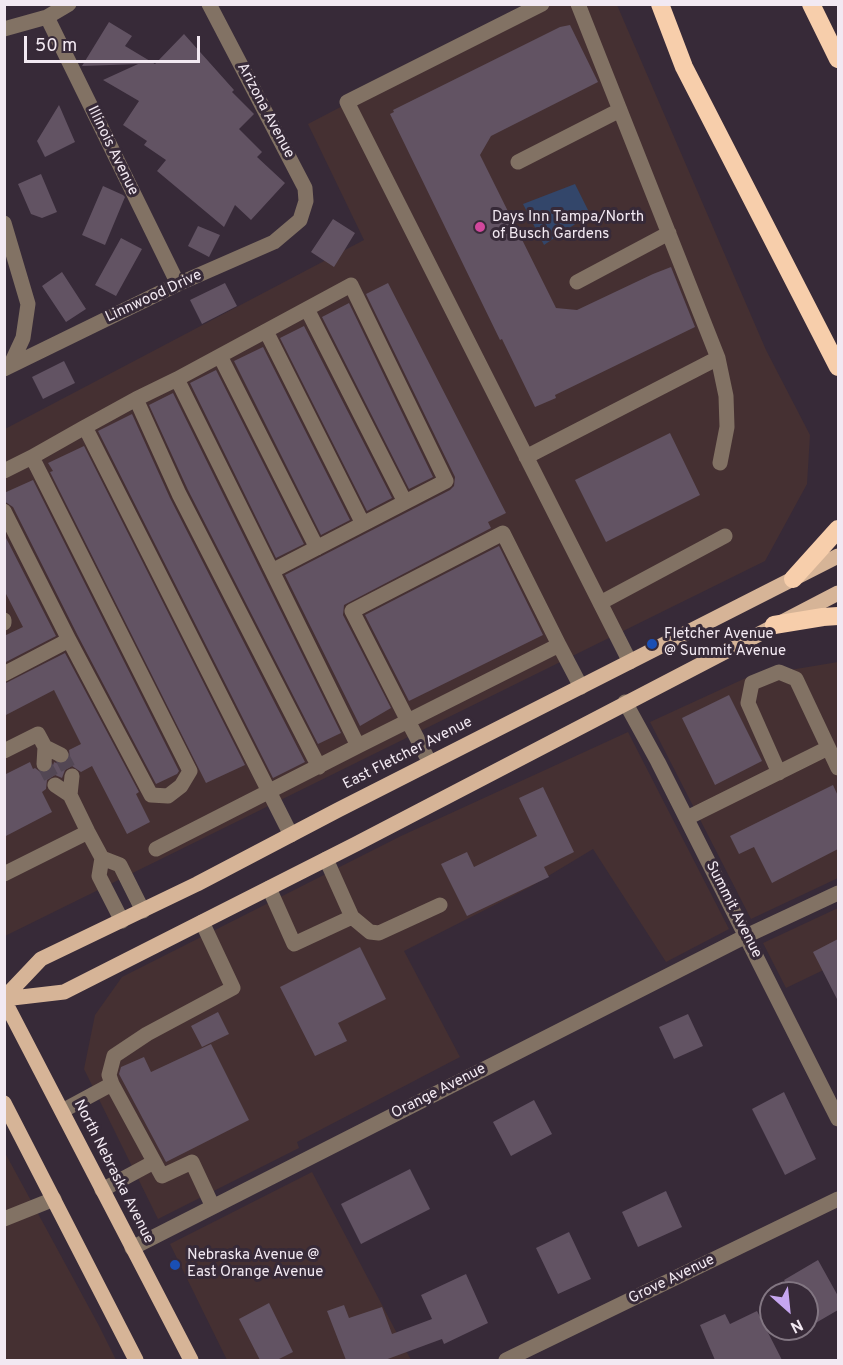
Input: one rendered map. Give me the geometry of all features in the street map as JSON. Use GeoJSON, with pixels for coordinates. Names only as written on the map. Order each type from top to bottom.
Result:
{"type":"FeatureCollection","features":[{"type":"Feature","properties":{"kind":"highway"},"geometry":{"type":"LineString","coordinates":[[660,4],[684,67],[838,367]]}},
{"type":"Feature","properties":{"kind":"highway"},"geometry":{"type":"LineString","coordinates":[[811,4],[838,59]]}},
{"type":"Feature","properties":{"kind":"highway"},"geometry":{"type":"LineString","coordinates":[[793,579],[838,529]]}},
{"type":"Feature","properties":{"kind":"highway"},"geometry":{"type":"LineString","coordinates":[[774,625],[823,616],[838,616]]}},
{"type":"Feature","properties":{"kind":"main road","name":"East Fletcher Avenue"},"geometry":{"type":"LineString","coordinates":[[4,999],[37,962],[197,884],[838,556]]}},
{"type":"Feature","properties":{"kind":"main road"},"geometry":{"type":"LineString","coordinates":[[4,999],[64,992],[326,859],[838,593]]}},
{"type":"Feature","properties":{"kind":"main road","name":"North Nebraska Avenue"},"geometry":{"type":"LineString","coordinates":[[4,999],[191,1360]]}},
{"type":"Feature","properties":{"kind":"main road"},"geometry":{"type":"LineString","coordinates":[[4,1103],[136,1360]]}},
{"type":"Feature","properties":{"kind":"street"},"geometry":{"type":"LineString","coordinates":[[4,29],[47,17],[69,4]]}},
{"type":"Feature","properties":{"kind":"street","name":"Arizona Avenue"},"geometry":{"type":"LineString","coordinates":[[209,4],[305,188],[306,201],[300,220]]}},
{"type":"Feature","properties":{"kind":"street"},"geometry":{"type":"LineString","coordinates":[[542,4],[347,102],[630,662]]}},
{"type":"Feature","properties":{"kind":"street"},"geometry":{"type":"LineString","coordinates":[[578,4],[718,358],[726,396],[727,428],[720,463]]}},
{"type":"Feature","properties":{"kind":"street","name":"Illinois Avenue"},"geometry":{"type":"LineString","coordinates":[[47,17],[178,285]]}},
{"type":"Feature","properties":{"kind":"street"},"geometry":{"type":"LineString","coordinates":[[518,162],[620,110]]}},
{"type":"Feature","properties":{"kind":"street","name":"Linnwood Drive"},"geometry":{"type":"LineString","coordinates":[[7,368],[178,285],[274,242],[300,220]]}},
{"type":"Feature","properties":{"kind":"street"},"geometry":{"type":"LineString","coordinates":[[4,222],[28,304],[24,338],[7,368]]}},
{"type":"Feature","properties":{"kind":"street"},"geometry":{"type":"LineString","coordinates":[[577,282],[669,233]]}},
{"type":"Feature","properties":{"kind":"street"},"geometry":{"type":"LineString","coordinates":[[4,471],[351,285],[446,481],[272,571]]}},
{"type":"Feature","properties":{"kind":"street"},"geometry":{"type":"LineString","coordinates":[[307,309],[405,502]]}},
{"type":"Feature","properties":{"kind":"street"},"geometry":{"type":"LineString","coordinates":[[266,331],[363,524]]}},
{"type":"Feature","properties":{"kind":"street"},"geometry":{"type":"LineString","coordinates":[[220,356],[316,548]]}},
{"type":"Feature","properties":{"kind":"street"},"geometry":{"type":"LineString","coordinates":[[526,457],[718,358]]}},
{"type":"Feature","properties":{"kind":"street"},"geometry":{"type":"LineString","coordinates":[[177,379],[358,746]]}},
{"type":"Feature","properties":{"kind":"street"},"geometry":{"type":"LineString","coordinates":[[136,399],[179,494],[319,766]]}},
{"type":"Feature","properties":{"kind":"street"},"geometry":{"type":"LineString","coordinates":[[85,427],[291,835]]}},
{"type":"Feature","properties":{"kind":"street"},"geometry":{"type":"LineString","coordinates":[[4,511],[151,795],[168,796],[182,786],[190,771],[32,457]]}},
{"type":"Feature","properties":{"kind":"street"},"geometry":{"type":"LineString","coordinates":[[430,763],[352,611],[503,533],[581,687]]}},
{"type":"Feature","properties":{"kind":"street"},"geometry":{"type":"LineString","coordinates":[[600,603],[725,536]]}},
{"type":"Feature","properties":{"kind":"street"},"geometry":{"type":"LineString","coordinates":[[4,674],[69,640]]}},
{"type":"Feature","properties":{"kind":"street"},"geometry":{"type":"LineString","coordinates":[[156,849],[559,645]]}},
{"type":"Feature","properties":{"kind":"street"},"geometry":{"type":"LineString","coordinates":[[779,773],[748,703],[752,683],[779,672],[796,679],[838,768]]}},
{"type":"Feature","properties":{"kind":"street","name":"Summit Avenue"},"geometry":{"type":"LineString","coordinates":[[626,702],[687,818],[838,1119]]}},
{"type":"Feature","properties":{"kind":"street"},"geometry":{"type":"LineString","coordinates":[[4,751],[38,734],[45,747],[44,764]]}},
{"type":"Feature","properties":{"kind":"street"},"geometry":{"type":"LineString","coordinates":[[45,747],[61,755]]}},
{"type":"Feature","properties":{"kind":"street"},"geometry":{"type":"LineString","coordinates":[[687,818],[828,748]]}},
{"type":"Feature","properties":{"kind":"street"},"geometry":{"type":"LineString","coordinates":[[70,795],[72,776]]}},
{"type":"Feature","properties":{"kind":"street"},"geometry":{"type":"LineString","coordinates":[[55,785],[70,795],[102,858],[99,876],[122,921]]}},
{"type":"Feature","properties":{"kind":"street"},"geometry":{"type":"LineString","coordinates":[[4,874],[88,832]]}},
{"type":"Feature","properties":{"kind":"street"},"geometry":{"type":"LineString","coordinates":[[102,858],[120,865],[143,910]]}},
{"type":"Feature","properties":{"kind":"street"},"geometry":{"type":"LineString","coordinates":[[326,859],[352,917],[370,932],[379,933],[440,905]]}},
{"type":"Feature","properties":{"kind":"street"},"geometry":{"type":"LineString","coordinates":[[269,888],[294,944],[352,917]]}},
{"type":"Feature","properties":{"kind":"street","name":"Orange Avenue"},"geometry":{"type":"LineString","coordinates":[[132,1248],[746,936],[838,893]]}},
{"type":"Feature","properties":{"kind":"street"},"geometry":{"type":"LineString","coordinates":[[202,922],[233,988],[147,1034],[114,1056],[109,1075],[162,1176],[192,1161],[213,1207]]}},
{"type":"Feature","properties":{"kind":"street"},"geometry":{"type":"LineString","coordinates":[[62,1112],[112,1084]]}},
{"type":"Feature","properties":{"kind":"street"},"geometry":{"type":"LineString","coordinates":[[102,1190],[154,1162]]}},
{"type":"Feature","properties":{"kind":"street"},"geometry":{"type":"LineString","coordinates":[[4,1219],[54,1199]]}},
{"type":"Feature","properties":{"kind":"street","name":"Grove Avenue"},"geometry":{"type":"LineString","coordinates":[[512,1359],[838,1199]]}},
{"type":"Feature","properties":{"kind":"shaded area"},"geometry":{"type":"Polygon","coordinates":[[[536,5],[617,5],[766,350],[810,435],[807,484],[765,561],[5,936],[5,429],[364,240],[308,124],[536,5]]]}},
{"type":"Feature","properties":{"kind":"shaded area"},"geometry":{"type":"Polygon","coordinates":[[[838,662],[838,878],[751,919],[650,722],[748,677],[838,662]]]}},
{"type":"Feature","properties":{"kind":"shaded area"},"geometry":{"type":"Polygon","coordinates":[[[628,732],[729,929],[666,962],[593,849],[530,887],[404,951],[460,1057],[297,1142],[299,1148],[158,1219],[84,1069],[95,1015],[122,977],[401,836],[628,732]]]}},
{"type":"Feature","properties":{"kind":"shaded area"},"geometry":{"type":"Polygon","coordinates":[[[838,908],[838,963],[786,988],[763,943],[838,908]]]}},
{"type":"Feature","properties":{"kind":"shaded area"},"geometry":{"type":"Polygon","coordinates":[[[4,1151],[98,1324],[116,1360],[5,1360],[4,1151]]]}},
{"type":"Feature","properties":{"kind":"shaded area"},"geometry":{"type":"Polygon","coordinates":[[[312,1172],[411,1360],[227,1360],[170,1244],[312,1172]]]}},
{"type":"Feature","properties":{"kind":"water"},"geometry":{"type":"Polygon","coordinates":[[[575,184],[590,214],[544,245],[523,204],[575,184]]]}},
{"type":"Feature","properties":{"kind":"building"},"geometry":{"type":"Polygon","coordinates":[[[109,22],[132,36],[125,46],[155,64],[184,34],[234,90],[232,92],[254,114],[239,129],[262,152],[257,157],[285,183],[251,220],[235,205],[224,227],[157,171],[166,160],[144,145],[147,141],[123,125],[139,101],[103,80],[138,64],[82,66],[109,22]]]}},
{"type":"Feature","properties":{"kind":"building","name":"Days Inn Tampa/North of Busch Gardens"},"geometry":{"type":"Polygon","coordinates":[[[570,25],[598,82],[491,136],[480,155],[556,308],[577,310],[671,267],[695,327],[535,407],[390,114],[394,112],[393,110],[560,27],[570,25]]]}},
{"type":"Feature","properties":{"kind":"building"},"geometry":{"type":"Polygon","coordinates":[[[59,105],[75,142],[45,157],[37,141],[59,105]]]}},
{"type":"Feature","properties":{"kind":"building"},"geometry":{"type":"Polygon","coordinates":[[[41,174],[57,212],[42,218],[31,214],[18,184],[41,174]]]}},
{"type":"Feature","properties":{"kind":"building"},"geometry":{"type":"Polygon","coordinates":[[[103,186],[125,197],[105,245],[82,235],[103,186]]]}},
{"type":"Feature","properties":{"kind":"building"},"geometry":{"type":"Polygon","coordinates":[[[333,219],[355,233],[334,267],[311,252],[333,219]]]}},
{"type":"Feature","properties":{"kind":"building"},"geometry":{"type":"Polygon","coordinates":[[[198,226],[220,235],[209,257],[188,246],[198,226]]]}},
{"type":"Feature","properties":{"kind":"building"},"geometry":{"type":"Polygon","coordinates":[[[121,238],[142,249],[116,296],[95,285],[121,238]]]}},
{"type":"Feature","properties":{"kind":"building"},"geometry":{"type":"Polygon","coordinates":[[[62,272],[86,309],[66,322],[42,286],[62,272]]]}},
{"type":"Feature","properties":{"kind":"building"},"geometry":{"type":"Polygon","coordinates":[[[225,283],[237,306],[202,324],[190,300],[225,283]]]}},
{"type":"Feature","properties":{"kind":"building"},"geometry":{"type":"Polygon","coordinates":[[[388,283],[506,513],[488,522],[491,528],[344,605],[343,615],[391,708],[360,726],[285,575],[454,486],[455,477],[366,294],[388,283]]]}},
{"type":"Feature","properties":{"kind":"building"},"geometry":{"type":"Polygon","coordinates":[[[349,303],[433,477],[409,489],[322,317],[349,303]]]}},
{"type":"Feature","properties":{"kind":"building"},"geometry":{"type":"Polygon","coordinates":[[[304,326],[392,498],[367,511],[280,338],[304,326]]]}},
{"type":"Feature","properties":{"kind":"building"},"geometry":{"type":"Polygon","coordinates":[[[263,347],[350,520],[321,535],[234,361],[263,347]]]}},
{"type":"Feature","properties":{"kind":"building"},"geometry":{"type":"Polygon","coordinates":[[[64,361],[75,383],[43,399],[32,377],[64,361]]]}},
{"type":"Feature","properties":{"kind":"building"},"geometry":{"type":"Polygon","coordinates":[[[216,370],[304,544],[276,558],[190,383],[216,370]]]}},
{"type":"Feature","properties":{"kind":"building"},"geometry":{"type":"Polygon","coordinates":[[[173,393],[341,733],[318,744],[188,490],[149,405],[173,393]]]}},
{"type":"Feature","properties":{"kind":"building"},"geometry":{"type":"Polygon","coordinates":[[[132,414],[170,498],[305,762],[273,778],[98,431],[132,414]]]}},
{"type":"Feature","properties":{"kind":"building"},"geometry":{"type":"Polygon","coordinates":[[[670,433],[700,495],[606,542],[575,480],[670,433]]]}},
{"type":"Feature","properties":{"kind":"building"},"geometry":{"type":"Polygon","coordinates":[[[84,446],[245,765],[206,783],[50,472],[53,471],[48,463],[84,446]]]}},
{"type":"Feature","properties":{"kind":"building"},"geometry":{"type":"Polygon","coordinates":[[[33,480],[179,771],[156,784],[13,507],[4,501],[4,493],[33,480]]]}},
{"type":"Feature","properties":{"kind":"building"},"geometry":{"type":"Polygon","coordinates":[[[4,534],[56,636],[4,663],[4,636],[23,627],[4,590],[4,534]]]}},
{"type":"Feature","properties":{"kind":"building"},"geometry":{"type":"Polygon","coordinates":[[[499,546],[543,635],[409,701],[365,615],[499,546]]]}},
{"type":"Feature","properties":{"kind":"building"},"geometry":{"type":"Polygon","coordinates":[[[65,653],[139,792],[136,794],[150,822],[127,834],[92,766],[81,772],[72,766],[65,770],[62,778],[55,775],[47,780],[46,789],[42,792],[52,812],[4,837],[4,775],[30,762],[33,769],[43,774],[48,773],[54,762],[61,765],[67,763],[70,759],[69,750],[81,744],[54,690],[4,716],[4,684],[65,653]]]}},
{"type":"Feature","properties":{"kind":"building"},"geometry":{"type":"Polygon","coordinates":[[[729,695],[762,761],[715,785],[682,718],[729,695]]]}},
{"type":"Feature","properties":{"kind":"building"},"geometry":{"type":"Polygon","coordinates":[[[833,785],[838,796],[838,849],[772,883],[754,847],[739,854],[730,836],[833,785]]]}},
{"type":"Feature","properties":{"kind":"building"},"geometry":{"type":"Polygon","coordinates":[[[543,787],[574,852],[544,867],[549,877],[467,916],[441,864],[467,852],[474,867],[537,836],[519,798],[543,787]]]}},
{"type":"Feature","properties":{"kind":"building"},"geometry":{"type":"Polygon","coordinates":[[[838,939],[838,1001],[813,952],[838,939]]]}},
{"type":"Feature","properties":{"kind":"building"},"geometry":{"type":"Polygon","coordinates":[[[360,947],[386,999],[338,1023],[347,1041],[315,1056],[280,987],[360,947]]]}},
{"type":"Feature","properties":{"kind":"building"},"geometry":{"type":"Polygon","coordinates":[[[218,1012],[229,1034],[202,1047],[191,1026],[218,1012]]]}},
{"type":"Feature","properties":{"kind":"building"},"geometry":{"type":"Polygon","coordinates":[[[688,1014],[703,1046],[674,1059],[659,1027],[688,1014]]]}},
{"type":"Feature","properties":{"kind":"building"},"geometry":{"type":"Polygon","coordinates":[[[211,1044],[249,1120],[166,1162],[119,1074],[121,1067],[144,1057],[151,1072],[211,1044]]]}},
{"type":"Feature","properties":{"kind":"building"},"geometry":{"type":"Polygon","coordinates":[[[784,1092],[816,1159],[785,1175],[752,1109],[784,1092]]]}},
{"type":"Feature","properties":{"kind":"building"},"geometry":{"type":"Polygon","coordinates":[[[534,1100],[552,1134],[511,1156],[493,1122],[534,1100]]]}},
{"type":"Feature","properties":{"kind":"building"},"geometry":{"type":"Polygon","coordinates":[[[410,1169],[430,1209],[361,1244],[341,1204],[410,1169]]]}},
{"type":"Feature","properties":{"kind":"building"},"geometry":{"type":"Polygon","coordinates":[[[666,1191],[682,1227],[638,1247],[622,1212],[666,1191]]]}},
{"type":"Feature","properties":{"kind":"building"},"geometry":{"type":"Polygon","coordinates":[[[569,1232],[591,1279],[558,1294],[536,1248],[569,1232]]]}},
{"type":"Feature","properties":{"kind":"building"},"geometry":{"type":"Polygon","coordinates":[[[818,1260],[838,1296],[838,1310],[819,1321],[819,1281],[784,1280],[818,1260]]]}},
{"type":"Feature","properties":{"kind":"building"},"geometry":{"type":"Polygon","coordinates":[[[466,1274],[488,1323],[444,1344],[442,1339],[385,1360],[346,1360],[327,1311],[344,1305],[349,1318],[382,1307],[392,1334],[432,1319],[421,1295],[466,1274]]]}},
{"type":"Feature","properties":{"kind":"building"},"geometry":{"type":"Polygon","coordinates":[[[269,1303],[293,1352],[277,1360],[260,1360],[239,1319],[269,1303]]]}},
{"type":"Feature","properties":{"kind":"building"},"geometry":{"type":"Polygon","coordinates":[[[757,1311],[759,1341],[772,1341],[782,1360],[715,1360],[700,1325],[725,1314],[730,1324],[757,1311]]]}},
{"type":"Feature","properties":{"kind":"tunnel"},"geometry":{"type":"LineString","coordinates":[[61,755],[72,776]]}},
{"type":"Feature","properties":{"kind":"tunnel"},"geometry":{"type":"LineString","coordinates":[[44,764],[55,785]]}},
{"type":"Feature","properties":{"kind":"place","name":"Days Inn Tampa/North of Busch Gardens"},"geometry":{"type":"Point","coordinates":[480,227]}},
{"type":"Feature","properties":{"kind":"place","name":"Fletcher Avenue @ Summit Avenue"},"geometry":{"type":"Point","coordinates":[652,644]}},
{"type":"Feature","properties":{"kind":"place","name":"Nebraska Avenue @ East Orange Avenue"},"geometry":{"type":"Point","coordinates":[175,1265]}}]}
